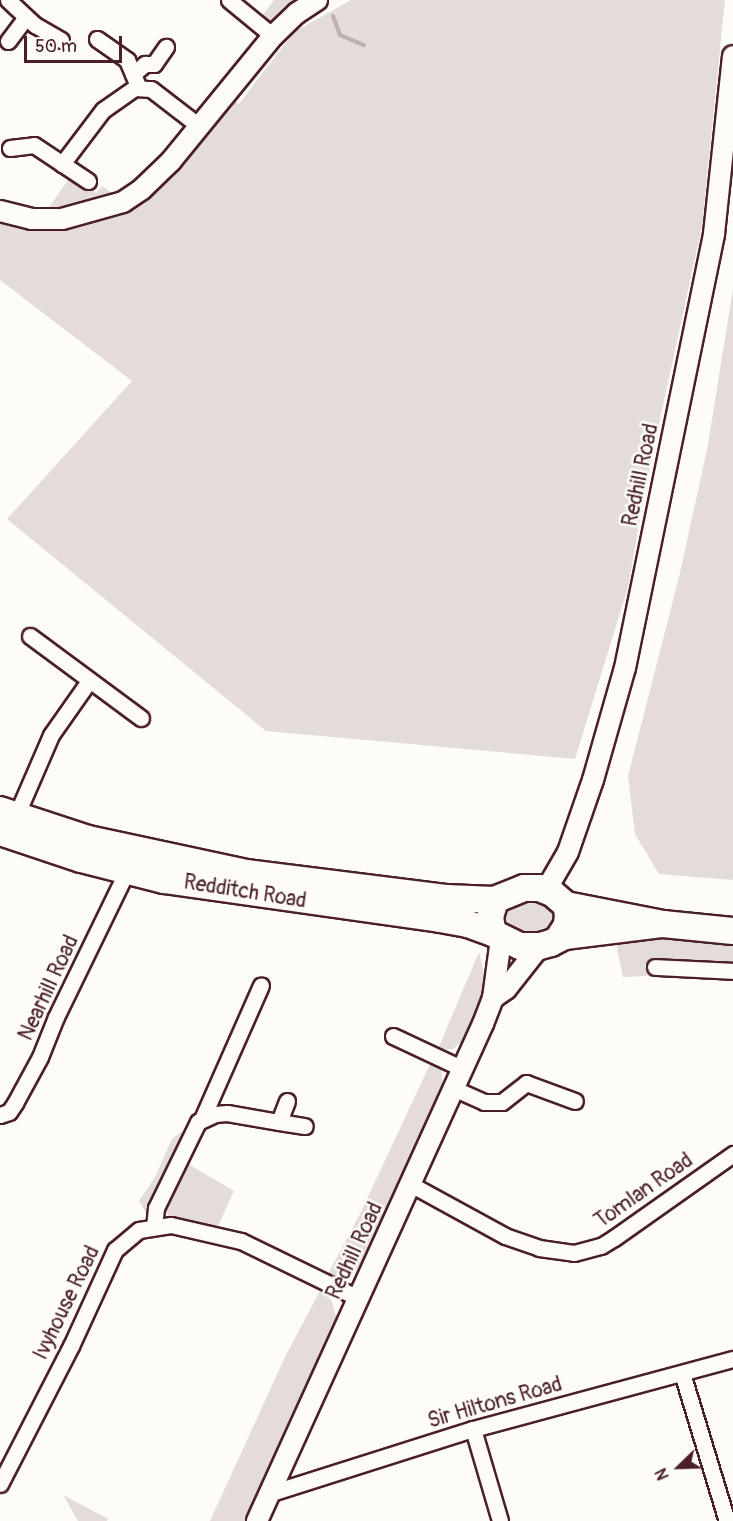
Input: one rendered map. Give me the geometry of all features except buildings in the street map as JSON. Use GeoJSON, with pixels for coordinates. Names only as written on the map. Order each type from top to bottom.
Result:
{"type":"FeatureCollection","features":[{"type":"Feature","properties":{"kind":"highway","name":"Redditch Road"},"geometry":{"type":"LineString","coordinates":[[6,820],[127,871],[164,880],[468,924],[497,936]]}},
{"type":"Feature","properties":{"kind":"highway","name":"Redditch Road"},"geometry":{"type":"LineString","coordinates":[[6,820],[246,873],[447,898],[495,900]]}},
{"type":"Feature","properties":{"kind":"highway"},"geometry":{"type":"LineString","coordinates":[[663,924],[519,946],[497,936],[490,918],[495,900],[524,888],[663,924],[733,931]]}},
{"type":"Feature","properties":{"kind":"highway"},"geometry":{"type":"LineString","coordinates":[[549,943],[567,925],[556,897]]}},
{"type":"Feature","properties":{"kind":"street"},"geometry":{"type":"LineString","coordinates":[[8,0],[26,17],[60,39]]}},
{"type":"Feature","properties":{"kind":"street"},"geometry":{"type":"LineString","coordinates":[[229,0],[273,36]]}},
{"type":"Feature","properties":{"kind":"street"},"geometry":{"type":"LineString","coordinates":[[0,211],[31,219],[62,219],[123,202],[141,190],[164,168],[273,36],[297,13],[317,0]]}},
{"type":"Feature","properties":{"kind":"street"},"geometry":{"type":"LineString","coordinates":[[8,41],[26,17]]}},
{"type":"Feature","properties":{"kind":"street"},"geometry":{"type":"LineString","coordinates":[[97,39],[127,60],[136,81],[151,89],[199,126]]}},
{"type":"Feature","properties":{"kind":"street"},"geometry":{"type":"LineString","coordinates":[[62,164],[103,110],[124,94],[136,81],[145,64],[154,64],[166,47]]}},
{"type":"Feature","properties":{"kind":"street","name":"Redhill Road"},"geometry":{"type":"LineString","coordinates":[[556,897],[625,668],[714,234],[733,57]]}},
{"type":"Feature","properties":{"kind":"street"},"geometry":{"type":"LineString","coordinates":[[10,148],[34,145],[88,182]]}},
{"type":"Feature","properties":{"kind":"street"},"geometry":{"type":"LineString","coordinates":[[30,636],[141,718]]}},
{"type":"Feature","properties":{"kind":"street"},"geometry":{"type":"LineString","coordinates":[[6,820],[51,735],[89,681]]}},
{"type":"Feature","properties":{"kind":"street","name":"Nearhill Road"},"geometry":{"type":"LineString","coordinates":[[0,1115],[9,1112],[40,1057],[56,1017],[127,871]]}},
{"type":"Feature","properties":{"kind":"street","name":"Redhill Road"},"geometry":{"type":"LineString","coordinates":[[257,1521],[412,1185],[493,998],[497,936]]}},
{"type":"Feature","properties":{"kind":"street","name":"Redhill Road"},"geometry":{"type":"LineString","coordinates":[[493,998],[506,989],[549,943]]}},
{"type":"Feature","properties":{"kind":"street"},"geometry":{"type":"LineString","coordinates":[[655,967],[733,971]]}},
{"type":"Feature","properties":{"kind":"street"},"geometry":{"type":"LineString","coordinates":[[154,1227],[156,1208],[192,1130],[202,1119],[261,985]]}},
{"type":"Feature","properties":{"kind":"street"},"geometry":{"type":"LineString","coordinates":[[393,1036],[463,1069]]}},
{"type":"Feature","properties":{"kind":"street"},"geometry":{"type":"LineString","coordinates":[[455,1089],[484,1102],[501,1102],[526,1083],[562,1090],[575,1101]]}},
{"type":"Feature","properties":{"kind":"street"},"geometry":{"type":"LineString","coordinates":[[279,1122],[286,1101]]}},
{"type":"Feature","properties":{"kind":"street"},"geometry":{"type":"LineString","coordinates":[[202,1119],[215,1114],[227,1113],[305,1126]]}},
{"type":"Feature","properties":{"kind":"street","name":"Tomlan Road"},"geometry":{"type":"LineString","coordinates":[[412,1185],[505,1236],[539,1248],[574,1253],[601,1246],[614,1238],[733,1154]]}},
{"type":"Feature","properties":{"kind":"street","name":"Ivyhouse Road"},"geometry":{"type":"LineString","coordinates":[[0,1484],[71,1346],[115,1250],[139,1230],[154,1227],[186,1227],[242,1241],[360,1299]]}},
{"type":"Feature","properties":{"kind":"street","name":"Sir Hiltons Road"},"geometry":{"type":"LineString","coordinates":[[271,1493],[473,1429],[733,1359]]}},
{"type":"Feature","properties":{"kind":"street"},"geometry":{"type":"LineString","coordinates":[[682,1373],[727,1521]]}},
{"type":"Feature","properties":{"kind":"street"},"geometry":{"type":"LineString","coordinates":[[473,1429],[500,1521]]}},
{"type":"Feature","properties":{"kind":"shaded area"},"geometry":{"type":"Polygon","coordinates":[[[274,0],[298,0],[273,22],[261,17],[274,0]]]}},
{"type":"Feature","properties":{"kind":"shaded area"},"geometry":{"type":"Polygon","coordinates":[[[351,0],[725,0],[702,226],[646,484],[628,587],[575,759],[266,731],[7,519],[132,381],[0,280],[0,217],[33,229],[67,227],[164,181],[190,154],[233,98],[239,104],[294,32],[351,0]]]}},
{"type":"Feature","properties":{"kind":"shaded area"},"geometry":{"type":"Polygon","coordinates":[[[71,176],[96,193],[102,186],[116,196],[95,206],[45,213],[71,176]]]}},
{"type":"Feature","properties":{"kind":"shaded area"},"geometry":{"type":"Polygon","coordinates":[[[733,289],[733,880],[659,874],[635,834],[628,776],[679,577],[707,450],[733,289]]]}},
{"type":"Feature","properties":{"kind":"shaded area"},"geometry":{"type":"Polygon","coordinates":[[[526,896],[551,906],[554,921],[539,934],[522,936],[501,927],[500,910],[526,896]]]}},
{"type":"Feature","properties":{"kind":"shaded area"},"geometry":{"type":"Polygon","coordinates":[[[642,933],[733,938],[733,964],[658,960],[645,964],[647,976],[623,977],[616,943],[642,933]]]}},
{"type":"Feature","properties":{"kind":"shaded area"},"geometry":{"type":"Polygon","coordinates":[[[479,952],[487,987],[461,1042],[453,1049],[438,1049],[479,952]]]}},
{"type":"Feature","properties":{"kind":"shaded area"},"geometry":{"type":"Polygon","coordinates":[[[431,1062],[441,1068],[443,1090],[366,1255],[352,1276],[344,1281],[328,1274],[360,1214],[431,1062]]]}},
{"type":"Feature","properties":{"kind":"shaded area"},"geometry":{"type":"Polygon","coordinates":[[[181,1132],[184,1133],[148,1216],[139,1201],[155,1177],[172,1139],[181,1132]]]}},
{"type":"Feature","properties":{"kind":"shaded area"},"geometry":{"type":"Polygon","coordinates":[[[185,1162],[234,1191],[218,1226],[171,1219],[165,1211],[164,1204],[185,1162]]]}},
{"type":"Feature","properties":{"kind":"shaded area"},"geometry":{"type":"Polygon","coordinates":[[[321,1289],[332,1302],[338,1323],[247,1521],[210,1521],[285,1357],[321,1289]]]}},
{"type":"Feature","properties":{"kind":"shaded area"},"geometry":{"type":"Polygon","coordinates":[[[63,1495],[108,1519],[107,1521],[78,1521],[63,1495]]]}},
{"type":"Feature","properties":{"kind":"waterway"},"geometry":{"type":"LineString","coordinates":[[333,16],[340,35],[364,45]]}}]}
